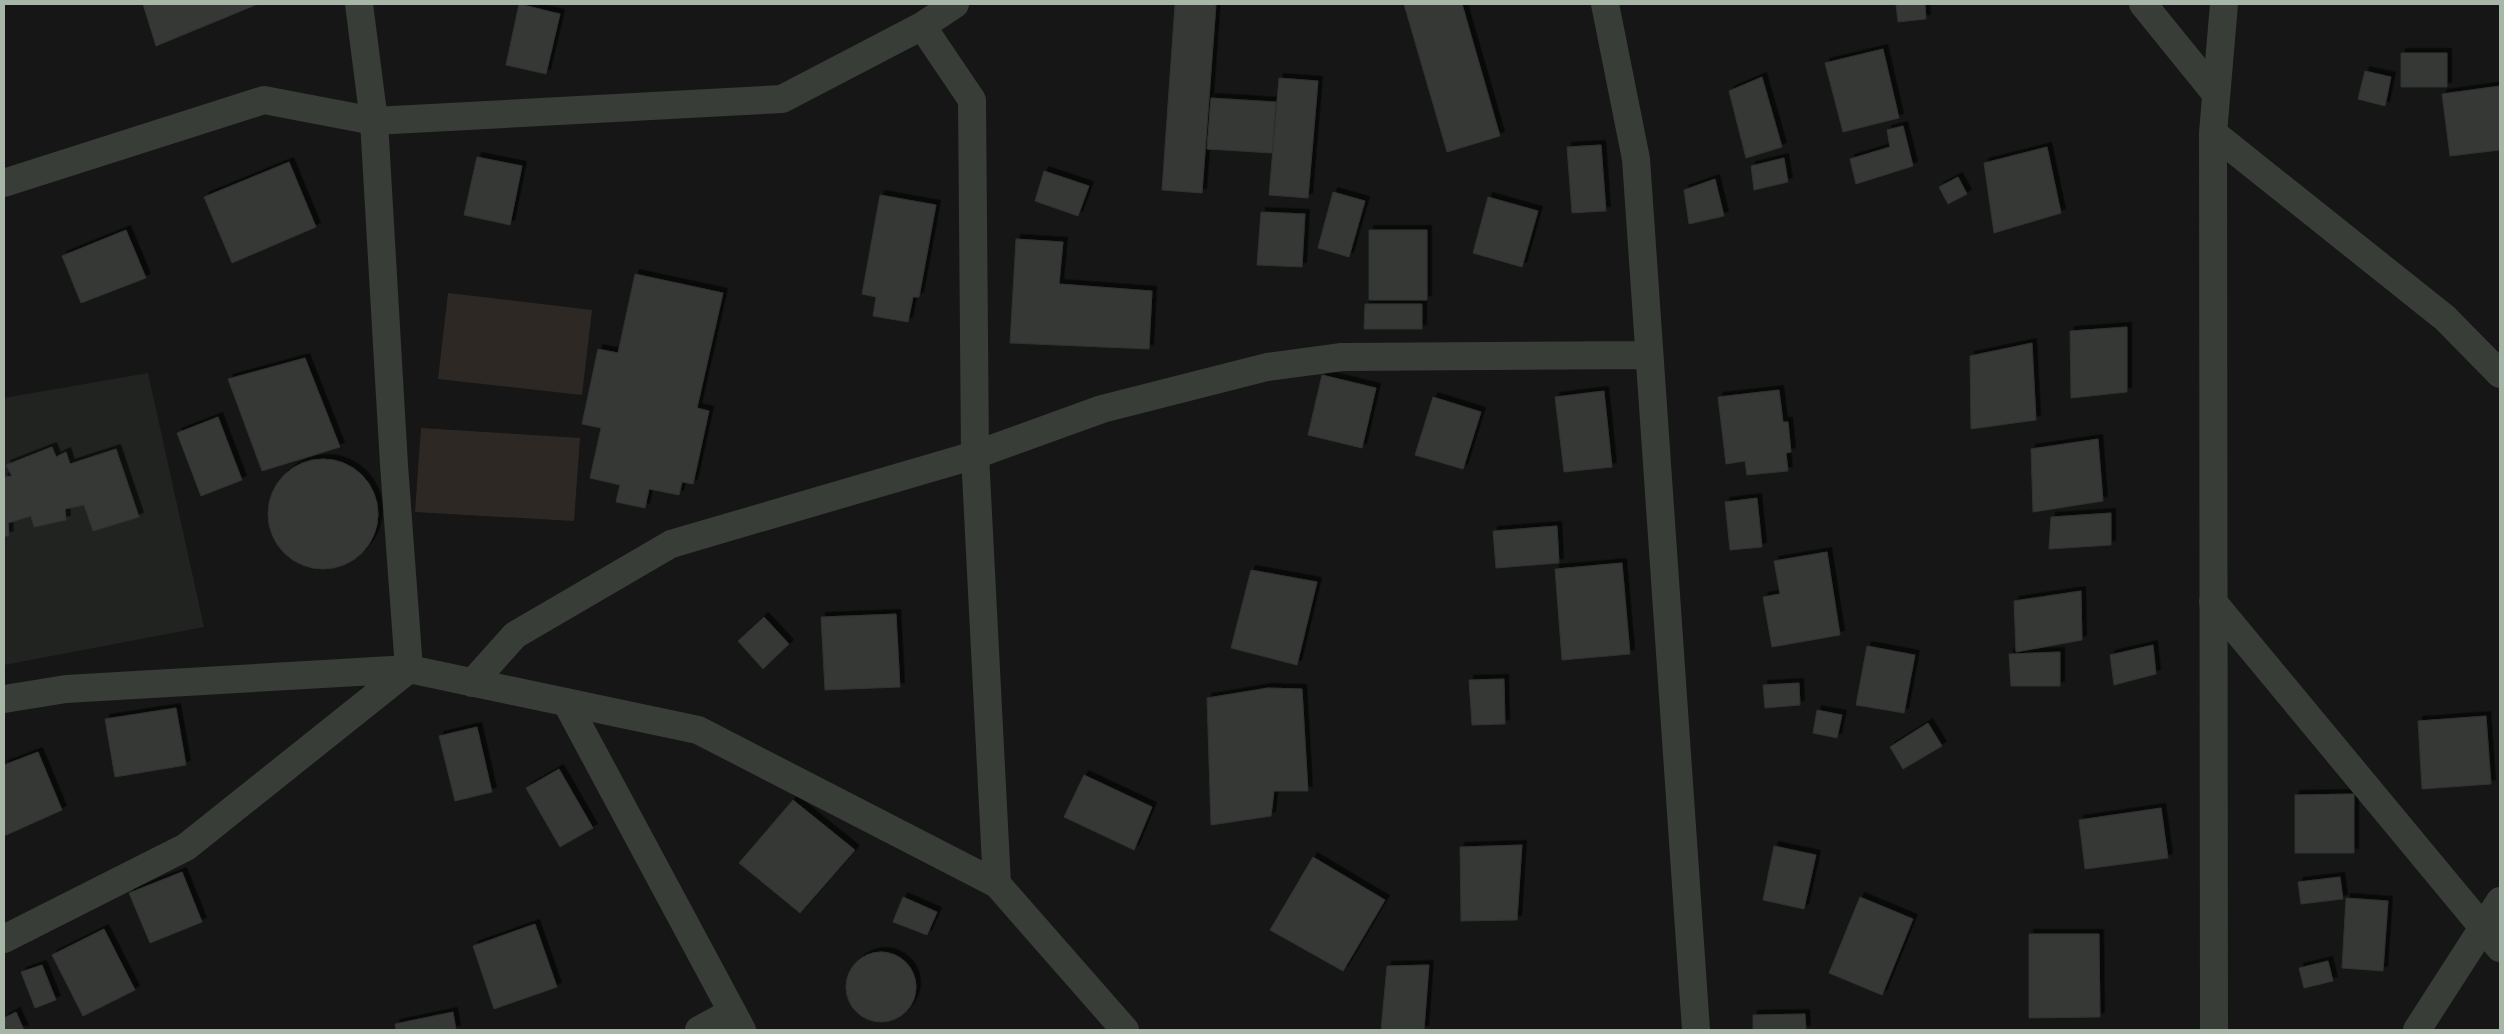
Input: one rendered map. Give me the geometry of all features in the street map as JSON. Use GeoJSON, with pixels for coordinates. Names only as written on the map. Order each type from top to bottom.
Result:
{"type":"FeatureCollection","features":[{"type":"Feature","properties":{"kind":"street"},"geometry":{"type":"LineString","coordinates":[[359,4],[374,121],[409,670]]}},
{"type":"Feature","properties":{"kind":"street"},"geometry":{"type":"LineString","coordinates":[[4,183],[264,100],[374,121],[782,99],[922,26],[955,4]]}},
{"type":"Feature","properties":{"kind":"street"},"geometry":{"type":"LineString","coordinates":[[1605,4],[1636,159],[1696,1030]]}},
{"type":"Feature","properties":{"kind":"street"},"geometry":{"type":"LineString","coordinates":[[2143,4],[2216,94]]}},
{"type":"Feature","properties":{"kind":"street"},"geometry":{"type":"LineString","coordinates":[[2214,1030],[2213,133],[2224,4]]}},
{"type":"Feature","properties":{"kind":"street"},"geometry":{"type":"LineString","coordinates":[[922,26],[972,100],[975,455],[997,884]]}},
{"type":"Feature","properties":{"kind":"street"},"geometry":{"type":"LineString","coordinates":[[2213,133],[2445,318],[2500,374]]}},
{"type":"Feature","properties":{"kind":"street"},"geometry":{"type":"LineString","coordinates":[[472,683],[515,635],[671,544],[975,455],[1102,409],[1267,367],[1342,357],[1649,355]]}},
{"type":"Feature","properties":{"kind":"street"},"geometry":{"type":"LineString","coordinates":[[2213,602],[2484,926],[2500,948]]}},
{"type":"Feature","properties":{"kind":"street"},"geometry":{"type":"LineString","coordinates":[[4,939],[186,847],[409,670]]}},
{"type":"Feature","properties":{"kind":"street"},"geometry":{"type":"LineString","coordinates":[[4,698],[66,690],[409,670],[698,730],[997,884],[1126,1030]]}},
{"type":"Feature","properties":{"kind":"street"},"geometry":{"type":"LineString","coordinates":[[566,702],[737,1021],[699,1030]]}},
{"type":"Feature","properties":{"kind":"street"},"geometry":{"type":"LineString","coordinates":[[2417,1030],[2500,901]]}},
{"type":"Feature","properties":{"kind":"shaded area"},"geometry":{"type":"Polygon","coordinates":[[[448,293],[592,310],[582,395],[438,379],[448,293]]]}},
{"type":"Feature","properties":{"kind":"shaded area"},"geometry":{"type":"Polygon","coordinates":[[[148,373],[204,627],[4,665],[4,398],[148,373]]]}},
{"type":"Feature","properties":{"kind":"shaded area"},"geometry":{"type":"Polygon","coordinates":[[[421,428],[580,438],[574,521],[415,512],[421,428]]]}},
{"type":"Feature","properties":{"kind":"building"},"geometry":{"type":"Polygon","coordinates":[[[143,4],[258,4],[156,46],[143,4]]]}},
{"type":"Feature","properties":{"kind":"building"},"geometry":{"type":"Polygon","coordinates":[[[519,4],[560,14],[546,74],[506,65],[519,4]]]}},
{"type":"Feature","properties":{"kind":"building"},"geometry":{"type":"Polygon","coordinates":[[[1175,4],[1216,4],[1202,193],[1162,190],[1175,4]]]}},
{"type":"Feature","properties":{"kind":"building"},"geometry":{"type":"Polygon","coordinates":[[[1404,4],[1462,4],[1500,136],[1447,152],[1404,4]]]}},
{"type":"Feature","properties":{"kind":"building"},"geometry":{"type":"Polygon","coordinates":[[[1896,4],[1925,4],[1926,19],[1898,22],[1896,4]]]}},
{"type":"Feature","properties":{"kind":"building"},"geometry":{"type":"Polygon","coordinates":[[[1883,49],[1899,118],[1843,132],[1825,63],[1883,49]]]}},
{"type":"Feature","properties":{"kind":"building"},"geometry":{"type":"Polygon","coordinates":[[[2401,53],[2447,53],[2447,87],[2401,87],[2401,53]]]}},
{"type":"Feature","properties":{"kind":"building"},"geometry":{"type":"Polygon","coordinates":[[[2365,71],[2391,77],[2385,106],[2358,99],[2365,71]]]}},
{"type":"Feature","properties":{"kind":"building"},"geometry":{"type":"Polygon","coordinates":[[[1762,77],[1782,147],[1746,158],[1729,91],[1762,77]]]}},
{"type":"Feature","properties":{"kind":"building"},"geometry":{"type":"Polygon","coordinates":[[[1279,78],[1318,81],[1308,198],[1269,195],[1279,78]]]}},
{"type":"Feature","properties":{"kind":"building"},"geometry":{"type":"Polygon","coordinates":[[[2500,86],[2500,150],[2450,156],[2442,94],[2500,86]]]}},
{"type":"Feature","properties":{"kind":"building"},"geometry":{"type":"Polygon","coordinates":[[[1211,98],[1276,102],[1272,153],[1207,149],[1211,98]]]}},
{"type":"Feature","properties":{"kind":"building"},"geometry":{"type":"Polygon","coordinates":[[[1903,126],[1913,166],[1856,184],[1850,159],[1890,147],[1887,130],[1903,126]]]}},
{"type":"Feature","properties":{"kind":"building"},"geometry":{"type":"Polygon","coordinates":[[[1601,145],[1606,211],[1572,213],[1567,147],[1601,145]]]}},
{"type":"Feature","properties":{"kind":"building"},"geometry":{"type":"Polygon","coordinates":[[[2047,147],[2061,213],[1994,233],[1984,163],[2047,147]]]}},
{"type":"Feature","properties":{"kind":"building"},"geometry":{"type":"Polygon","coordinates":[[[477,157],[522,166],[510,225],[464,215],[477,157]]]}},
{"type":"Feature","properties":{"kind":"building"},"geometry":{"type":"Polygon","coordinates":[[[1784,158],[1788,182],[1754,190],[1751,166],[1784,158]]]}},
{"type":"Feature","properties":{"kind":"building"},"geometry":{"type":"Polygon","coordinates":[[[289,162],[316,227],[232,263],[204,197],[289,162]]]}},
{"type":"Feature","properties":{"kind":"building"},"geometry":{"type":"Polygon","coordinates":[[[1044,171],[1089,186],[1078,216],[1035,201],[1044,171]]]}},
{"type":"Feature","properties":{"kind":"building"},"geometry":{"type":"Polygon","coordinates":[[[1958,177],[1967,194],[1948,204],[1939,187],[1958,177]]]}},
{"type":"Feature","properties":{"kind":"building"},"geometry":{"type":"Polygon","coordinates":[[[1715,179],[1724,216],[1689,224],[1684,190],[1715,179]]]}},
{"type":"Feature","properties":{"kind":"building"},"geometry":{"type":"Polygon","coordinates":[[[1333,192],[1365,201],[1349,257],[1318,248],[1333,192]]]}},
{"type":"Feature","properties":{"kind":"building"},"geometry":{"type":"Polygon","coordinates":[[[880,195],[936,205],[919,297],[913,297],[908,322],[873,316],[876,297],[862,294],[880,195]]]}},
{"type":"Feature","properties":{"kind":"building"},"geometry":{"type":"Polygon","coordinates":[[[1488,197],[1538,211],[1522,267],[1473,253],[1488,197]]]}},
{"type":"Feature","properties":{"kind":"building"},"geometry":{"type":"Polygon","coordinates":[[[1261,212],[1305,214],[1302,267],[1257,265],[1261,212]]]}},
{"type":"Feature","properties":{"kind":"building"},"geometry":{"type":"Polygon","coordinates":[[[126,230],[146,278],[81,303],[62,256],[126,230]]]}},
{"type":"Feature","properties":{"kind":"building"},"geometry":{"type":"Polygon","coordinates":[[[1369,230],[1427,230],[1427,300],[1369,300],[1369,230]]]}},
{"type":"Feature","properties":{"kind":"building"},"geometry":{"type":"Polygon","coordinates":[[[1016,239],[1063,242],[1059,284],[1152,291],[1149,349],[1010,343],[1016,239]]]}},
{"type":"Feature","properties":{"kind":"building"},"geometry":{"type":"Polygon","coordinates":[[[635,274],[723,293],[697,408],[709,411],[693,484],[682,482],[679,495],[649,489],[645,508],[616,502],[620,485],[590,478],[601,428],[582,424],[598,349],[618,353],[635,274]]]}},
{"type":"Feature","properties":{"kind":"building"},"geometry":{"type":"Polygon","coordinates":[[[1365,304],[1422,304],[1422,329],[1364,329],[1365,304]]]}},
{"type":"Feature","properties":{"kind":"building"},"geometry":{"type":"Polygon","coordinates":[[[2127,327],[2127,392],[2071,398],[2070,331],[2127,327]]]}},
{"type":"Feature","properties":{"kind":"building"},"geometry":{"type":"Polygon","coordinates":[[[2032,343],[2036,420],[1971,429],[1970,356],[2032,343]]]}},
{"type":"Feature","properties":{"kind":"building"},"geometry":{"type":"Polygon","coordinates":[[[305,358],[340,447],[262,471],[228,379],[305,358]]]}},
{"type":"Feature","properties":{"kind":"building"},"geometry":{"type":"Polygon","coordinates":[[[1322,375],[1376,388],[1362,448],[1308,435],[1322,375]]]}},
{"type":"Feature","properties":{"kind":"building"},"geometry":{"type":"Polygon","coordinates":[[[1779,390],[1783,422],[1788,422],[1791,452],[1786,453],[1788,471],[1747,475],[1745,461],[1726,464],[1718,397],[1779,390]]]}},
{"type":"Feature","properties":{"kind":"building"},"geometry":{"type":"Polygon","coordinates":[[[1604,391],[1612,467],[1564,472],[1555,397],[1604,391]]]}},
{"type":"Feature","properties":{"kind":"building"},"geometry":{"type":"Polygon","coordinates":[[[1433,397],[1481,412],[1463,469],[1415,455],[1433,397]]]}},
{"type":"Feature","properties":{"kind":"building"},"geometry":{"type":"Polygon","coordinates":[[[218,417],[242,480],[201,496],[177,433],[218,417]]]}},
{"type":"Feature","properties":{"kind":"building"},"geometry":{"type":"Polygon","coordinates":[[[2098,439],[2103,501],[2033,512],[2031,449],[2098,439]]]}},
{"type":"Feature","properties":{"kind":"building"},"geometry":{"type":"Polygon","coordinates":[[[52,447],[56,457],[66,452],[70,464],[116,449],[139,517],[93,531],[84,505],[65,509],[66,520],[34,527],[31,516],[8,523],[9,535],[4,537],[4,477],[12,476],[6,465],[52,447]]]}},
{"type":"Feature","properties":{"kind":"building"},"geometry":{"type":"Polygon","coordinates":[[[323,459],[344,463],[362,475],[374,493],[378,514],[374,535],[362,553],[344,565],[323,569],[302,565],[284,553],[272,535],[268,514],[272,493],[284,475],[302,463],[323,459]]]}},
{"type":"Feature","properties":{"kind":"building"},"geometry":{"type":"Polygon","coordinates":[[[1757,498],[1762,547],[1730,550],[1725,502],[1757,498]]]}},
{"type":"Feature","properties":{"kind":"building"},"geometry":{"type":"Polygon","coordinates":[[[2111,513],[2111,545],[2049,549],[2051,517],[2111,513]]]}},
{"type":"Feature","properties":{"kind":"building"},"geometry":{"type":"Polygon","coordinates":[[[1557,526],[1559,563],[1496,568],[1493,531],[1557,526]]]}},
{"type":"Feature","properties":{"kind":"building"},"geometry":{"type":"Polygon","coordinates":[[[1827,552],[1840,635],[1772,647],[1763,597],[1780,594],[1774,561],[1827,552]]]}},
{"type":"Feature","properties":{"kind":"building"},"geometry":{"type":"Polygon","coordinates":[[[1622,563],[1630,654],[1562,660],[1555,569],[1622,563]]]}},
{"type":"Feature","properties":{"kind":"building"},"geometry":{"type":"Polygon","coordinates":[[[1251,570],[1317,582],[1297,665],[1231,648],[1251,570]]]}},
{"type":"Feature","properties":{"kind":"building"},"geometry":{"type":"Polygon","coordinates":[[[2081,591],[2082,640],[2016,652],[2014,601],[2081,591]]]}},
{"type":"Feature","properties":{"kind":"building"},"geometry":{"type":"Polygon","coordinates":[[[896,614],[900,687],[825,690],[821,617],[896,614]]]}},
{"type":"Feature","properties":{"kind":"building"},"geometry":{"type":"Polygon","coordinates":[[[764,617],[789,644],[763,669],[738,641],[764,617]]]}},
{"type":"Feature","properties":{"kind":"building"},"geometry":{"type":"Polygon","coordinates":[[[2153,645],[2156,674],[2114,685],[2110,655],[2153,645]]]}},
{"type":"Feature","properties":{"kind":"building"},"geometry":{"type":"Polygon","coordinates":[[[1867,646],[1915,655],[1904,713],[1856,705],[1867,646]]]}},
{"type":"Feature","properties":{"kind":"building"},"geometry":{"type":"Polygon","coordinates":[[[2060,652],[2060,686],[2011,686],[2009,654],[2060,652]]]}},
{"type":"Feature","properties":{"kind":"building"},"geometry":{"type":"Polygon","coordinates":[[[1504,679],[1505,724],[1472,725],[1469,680],[1504,679]]]}},
{"type":"Feature","properties":{"kind":"building"},"geometry":{"type":"Polygon","coordinates":[[[1799,683],[1800,705],[1765,708],[1763,685],[1799,683]]]}},
{"type":"Feature","properties":{"kind":"building"},"geometry":{"type":"Polygon","coordinates":[[[1268,688],[1302,689],[1308,791],[1274,791],[1271,816],[1211,825],[1207,698],[1268,688]]]}},
{"type":"Feature","properties":{"kind":"building"},"geometry":{"type":"Polygon","coordinates":[[[176,708],[186,765],[115,777],[105,719],[176,708]]]}},
{"type":"Feature","properties":{"kind":"building"},"geometry":{"type":"Polygon","coordinates":[[[1817,710],[1842,715],[1837,738],[1813,733],[1817,710]]]}},
{"type":"Feature","properties":{"kind":"building"},"geometry":{"type":"Polygon","coordinates":[[[2486,716],[2491,784],[2422,789],[2418,721],[2486,716]]]}},
{"type":"Feature","properties":{"kind":"building"},"geometry":{"type":"Polygon","coordinates":[[[1928,723],[1942,746],[1903,769],[1890,747],[1928,723]]]}},
{"type":"Feature","properties":{"kind":"building"},"geometry":{"type":"Polygon","coordinates":[[[477,727],[492,792],[455,801],[439,736],[477,727]]]}},
{"type":"Feature","properties":{"kind":"building"},"geometry":{"type":"Polygon","coordinates":[[[38,752],[62,810],[4,836],[4,765],[38,752]]]}},
{"type":"Feature","properties":{"kind":"building"},"geometry":{"type":"Polygon","coordinates":[[[559,769],[593,828],[560,847],[526,788],[559,769]]]}},
{"type":"Feature","properties":{"kind":"building"},"geometry":{"type":"Polygon","coordinates":[[[1084,775],[1152,807],[1134,850],[1064,817],[1084,775]]]}},
{"type":"Feature","properties":{"kind":"building"},"geometry":{"type":"Polygon","coordinates":[[[2354,794],[2354,853],[2295,853],[2295,795],[2354,794]]]}},
{"type":"Feature","properties":{"kind":"building"},"geometry":{"type":"Polygon","coordinates":[[[793,800],[855,850],[800,913],[739,863],[793,800]]]}},
{"type":"Feature","properties":{"kind":"building"},"geometry":{"type":"Polygon","coordinates":[[[2161,808],[2168,858],[2085,869],[2079,820],[2161,808]]]}},
{"type":"Feature","properties":{"kind":"building"},"geometry":{"type":"Polygon","coordinates":[[[1522,845],[1517,920],[1461,921],[1460,847],[1522,845]]]}},
{"type":"Feature","properties":{"kind":"building"},"geometry":{"type":"Polygon","coordinates":[[[1774,846],[1816,855],[1804,909],[1763,900],[1774,846]]]}},
{"type":"Feature","properties":{"kind":"building"},"geometry":{"type":"Polygon","coordinates":[[[1313,857],[1385,900],[1343,971],[1270,930],[1313,857]]]}},
{"type":"Feature","properties":{"kind":"building"},"geometry":{"type":"Polygon","coordinates":[[[182,872],[202,922],[150,943],[129,893],[182,872]]]}},
{"type":"Feature","properties":{"kind":"building"},"geometry":{"type":"Polygon","coordinates":[[[2340,877],[2343,899],[2301,904],[2298,882],[2340,877]]]}},
{"type":"Feature","properties":{"kind":"building"},"geometry":{"type":"Polygon","coordinates":[[[903,897],[937,912],[927,935],[893,922],[903,897]]]}},
{"type":"Feature","properties":{"kind":"building"},"geometry":{"type":"Polygon","coordinates":[[[1860,897],[1913,919],[1882,995],[1829,973],[1860,897]]]}},
{"type":"Feature","properties":{"kind":"building"},"geometry":{"type":"Polygon","coordinates":[[[2346,898],[2388,901],[2383,971],[2342,968],[2346,898]]]}},
{"type":"Feature","properties":{"kind":"building"},"geometry":{"type":"Polygon","coordinates":[[[535,924],[557,987],[494,1009],[473,946],[535,924]]]}},
{"type":"Feature","properties":{"kind":"building"},"geometry":{"type":"Polygon","coordinates":[[[104,929],[135,990],[83,1016],[52,955],[104,929]]]}},
{"type":"Feature","properties":{"kind":"building"},"geometry":{"type":"Polygon","coordinates":[[[2029,934],[2099,934],[2100,1017],[2029,1018],[2029,934]]]}},
{"type":"Feature","properties":{"kind":"building"},"geometry":{"type":"Polygon","coordinates":[[[881,952],[894,955],[906,962],[913,974],[916,987],[913,1000],[906,1012],[894,1019],[881,1022],[868,1019],[856,1012],[849,1000],[846,987],[849,974],[856,962],[868,955],[881,952]]]}},
{"type":"Feature","properties":{"kind":"building"},"geometry":{"type":"Polygon","coordinates":[[[2328,961],[2333,981],[2304,988],[2299,968],[2328,961]]]}},
{"type":"Feature","properties":{"kind":"building"},"geometry":{"type":"Polygon","coordinates":[[[42,965],[56,1000],[35,1008],[21,972],[42,965]]]}},
{"type":"Feature","properties":{"kind":"building"},"geometry":{"type":"Polygon","coordinates":[[[1429,965],[1424,1030],[1381,1030],[1387,966],[1429,965]]]}},
{"type":"Feature","properties":{"kind":"building"},"geometry":{"type":"Polygon","coordinates":[[[16,1012],[24,1030],[4,1030],[4,1018],[16,1012]]]}},
{"type":"Feature","properties":{"kind":"building"},"geometry":{"type":"Polygon","coordinates":[[[453,1012],[456,1030],[396,1030],[395,1024],[453,1012]]]}},
{"type":"Feature","properties":{"kind":"building"},"geometry":{"type":"Polygon","coordinates":[[[1805,1014],[1806,1030],[1753,1030],[1753,1015],[1805,1014]]]}}]}
